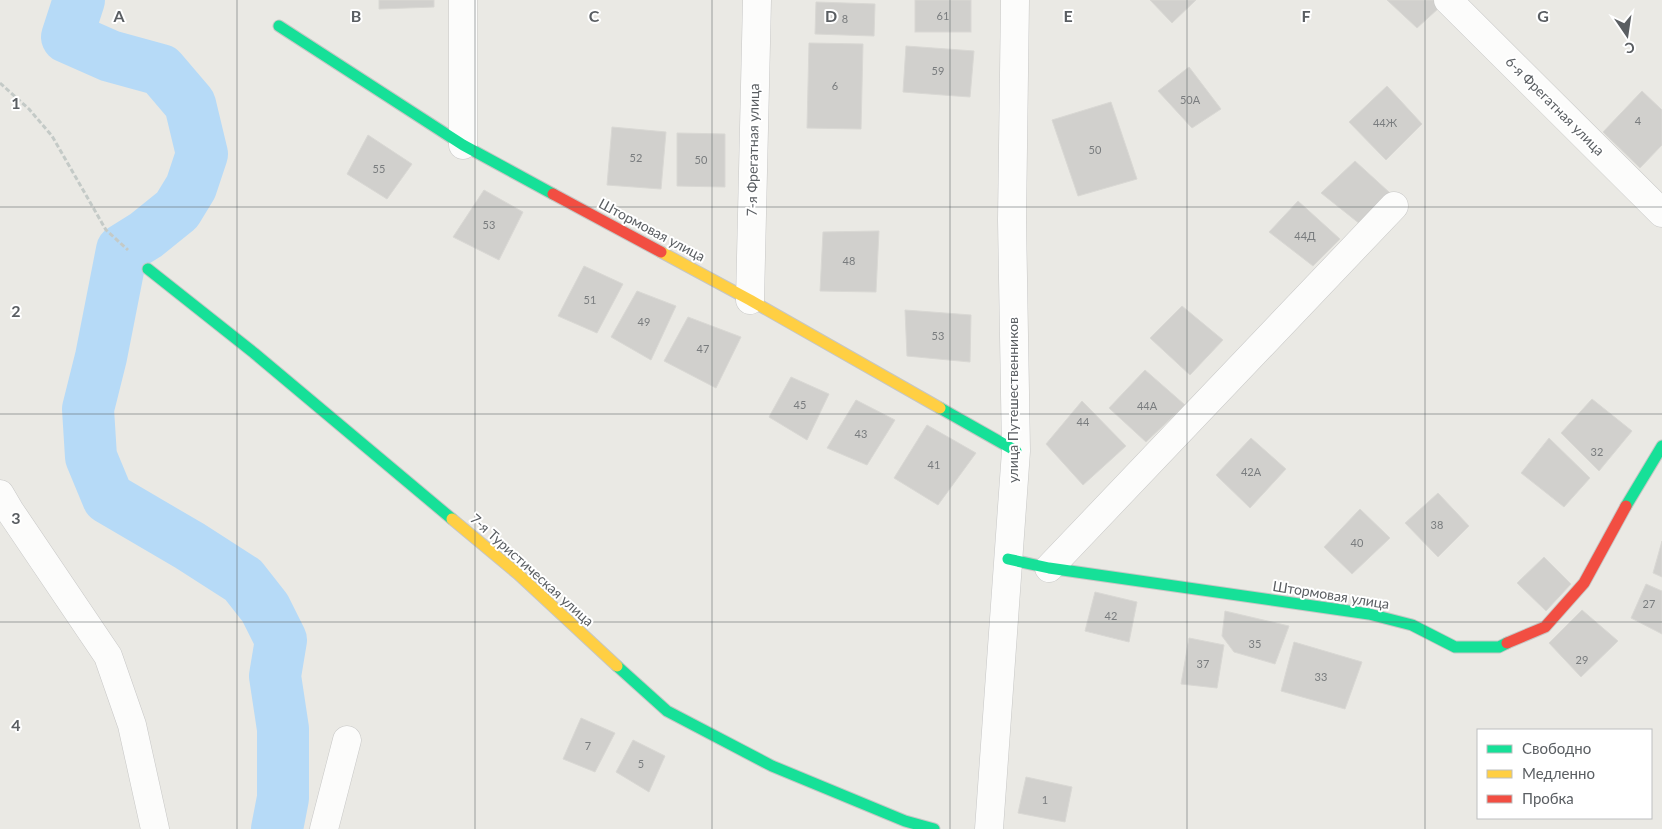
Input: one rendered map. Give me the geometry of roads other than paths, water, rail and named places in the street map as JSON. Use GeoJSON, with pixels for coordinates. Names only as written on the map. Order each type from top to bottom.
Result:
{"type":"FeatureCollection","features":[{"type":"Feature","properties":{"kind":"street"},"geometry":{"type":"LineString","coordinates":[[463,0],[463,144]]}},
{"type":"Feature","properties":{"kind":"street","name":"7-я Фрегатная улица"},"geometry":{"type":"LineString","coordinates":[[750,300],[757,0]]}},
{"type":"Feature","properties":{"kind":"street","name":"улица Путешественников"},"geometry":{"type":"LineString","coordinates":[[989,829],[1016,451],[1012,220],[1015,0]]}},
{"type":"Feature","properties":{"kind":"street","name":"6-я Фрегатная улица"},"geometry":{"type":"LineString","coordinates":[[1448,0],[1662,213]]}},
{"type":"Feature","properties":{"kind":"street","name":"Штормовая улица"},"geometry":{"type":"LineString","coordinates":[[279,26],[463,144],[750,300],[1016,451]]}},
{"type":"Feature","properties":{"kind":"street"},"geometry":{"type":"LineString","coordinates":[[1049,568],[1394,206]]}},
{"type":"Feature","properties":{"kind":"street","name":"7-я Туристическая улица"},"geometry":{"type":"LineString","coordinates":[[148,269],[254,353],[518,574],[667,711],[772,766],[905,821],[934,829]]}},
{"type":"Feature","properties":{"kind":"street","name":"Штормовая улица"},"geometry":{"type":"LineString","coordinates":[[1008,559],[1049,568],[1369,614],[1412,625],[1456,647],[1499,647],[1545,627],[1584,583],[1638,485],[1662,446]]}},
{"type":"Feature","properties":{"kind":"street"},"geometry":{"type":"LineString","coordinates":[[0,494],[108,656],[132,725],[155,829]]}},
{"type":"Feature","properties":{"kind":"street"},"geometry":{"type":"LineString","coordinates":[[324,829],[346,740]]}},
{"type":"Feature","properties":{"kind":"waterway"},"geometry":{"type":"LineString","coordinates":[[79,0],[67,37],[110,56],[161,70],[190,104],[202,154],[191,187],[177,210],[146,235],[122,250],[101,357],[88,409],[91,457],[108,498],[190,546],[243,580],[265,608],[281,640],[275,676],[283,729],[283,798],[277,829]]}}]}
